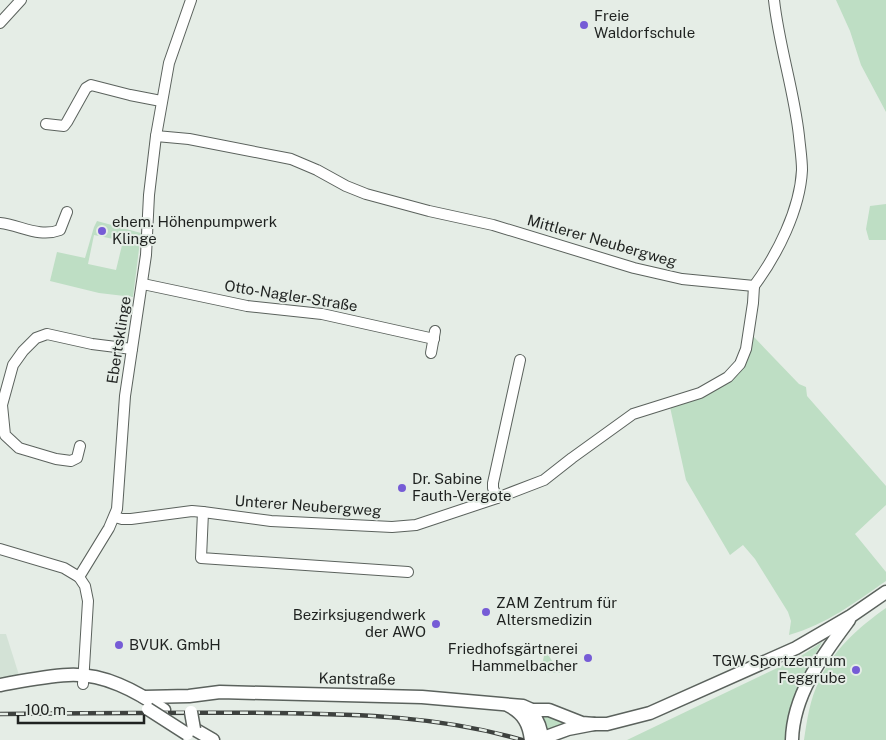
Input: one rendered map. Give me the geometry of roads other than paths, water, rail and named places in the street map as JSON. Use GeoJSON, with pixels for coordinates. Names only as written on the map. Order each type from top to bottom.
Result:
{"type":"FeatureCollection","features":[{"type":"Feature","properties":{"kind":"main road"},"geometry":{"type":"LineString","coordinates":[[537,740],[568,729],[599,725],[650,713],[796,648],[851,616],[886,592]]}},
{"type":"Feature","properties":{"kind":"main road"},"geometry":{"type":"LineString","coordinates":[[792,740],[792,731],[800,701],[809,681],[825,653],[851,616]]}},
{"type":"Feature","properties":{"kind":"main road","name":"Kantstraße"},"geometry":{"type":"LineString","coordinates":[[0,685],[64,675],[83,680],[114,682],[144,697],[189,696],[210,693],[422,696],[523,706],[532,710],[549,710],[582,723],[599,725]]}},
{"type":"Feature","properties":{"kind":"main road"},"geometry":{"type":"LineString","coordinates":[[0,693],[83,680],[120,693],[194,734],[213,740]]}},
{"type":"Feature","properties":{"kind":"main road"},"geometry":{"type":"LineString","coordinates":[[194,734],[191,712],[199,699],[210,693]]}},
{"type":"Feature","properties":{"kind":"main road"},"geometry":{"type":"LineString","coordinates":[[144,697],[194,734]]}},
{"type":"Feature","properties":{"kind":"main road","name":"Kantstraße"},"geometry":{"type":"LineString","coordinates":[[502,704],[518,712],[525,719],[537,740]]}},
{"type":"Feature","properties":{"kind":"main road"},"geometry":{"type":"LineString","coordinates":[[532,710],[540,726],[537,740]]}},
{"type":"Feature","properties":{"kind":"street"},"geometry":{"type":"LineString","coordinates":[[0,23],[22,0]]}},
{"type":"Feature","properties":{"kind":"street","name":"Ebertsklinge"},"geometry":{"type":"LineString","coordinates":[[78,577],[115,517],[118,502],[125,396],[143,284],[150,187],[161,100],[169,63],[191,0]]}},
{"type":"Feature","properties":{"kind":"street"},"geometry":{"type":"LineString","coordinates":[[754,286],[770,262],[785,232],[796,201],[802,172],[796,114],[774,0]]}},
{"type":"Feature","properties":{"kind":"street"},"geometry":{"type":"LineString","coordinates":[[46,124],[67,128],[68,122],[86,88],[91,85],[130,95],[161,100]]}},
{"type":"Feature","properties":{"kind":"street","name":"Mittlerer Neubergweg"},"geometry":{"type":"LineString","coordinates":[[156,136],[189,139],[290,159],[317,170],[346,186],[376,197],[485,223],[634,268],[682,279],[754,286]]}},
{"type":"Feature","properties":{"kind":"street"},"geometry":{"type":"LineString","coordinates":[[0,223],[48,234],[60,230],[67,212]]}},
{"type":"Feature","properties":{"kind":"street","name":"Otto-Nagler-Straße"},"geometry":{"type":"LineString","coordinates":[[143,284],[247,306],[322,314],[435,335],[431,353]]}},
{"type":"Feature","properties":{"kind":"street","name":"Unterer Neubergweg"},"geometry":{"type":"LineString","coordinates":[[115,517],[131,519],[203,512],[271,521],[392,527],[416,525],[497,498],[544,480],[633,414],[700,393],[728,377],[740,364],[746,349],[754,286]]}},
{"type":"Feature","properties":{"kind":"street"},"geometry":{"type":"LineString","coordinates":[[80,446],[77,458],[71,461],[56,459],[19,448],[5,435],[2,406],[13,364],[22,351],[36,338],[48,334],[92,344],[132,349]]}},
{"type":"Feature","properties":{"kind":"street"},"geometry":{"type":"LineString","coordinates":[[497,498],[493,482],[520,360]]}},
{"type":"Feature","properties":{"kind":"street"},"geometry":{"type":"LineString","coordinates":[[203,512],[201,558],[408,572]]}},
{"type":"Feature","properties":{"kind":"street"},"geometry":{"type":"LineString","coordinates":[[0,549],[64,568],[78,577],[85,586],[88,601],[83,680]]}},
{"type":"Feature","properties":{"kind":"railway"},"geometry":{"type":"LineString","coordinates":[[0,714],[305,713],[368,716],[430,721],[491,732],[522,740]]}},
{"type":"Feature","properties":{"kind":"place","name":"Freie Waldorfschule"},"geometry":{"type":"Point","coordinates":[584,25]}},
{"type":"Feature","properties":{"kind":"place","name":"ehem. Höhenpumpwerk Klinge"},"geometry":{"type":"Point","coordinates":[102,231]}},
{"type":"Feature","properties":{"kind":"place","name":"Dr. Sabine Fauth-Vergote"},"geometry":{"type":"Point","coordinates":[402,488]}},
{"type":"Feature","properties":{"kind":"place","name":"ZAM Zentrum für Altersmedizin"},"geometry":{"type":"Point","coordinates":[486,612]}},
{"type":"Feature","properties":{"kind":"place","name":"Bezirksjugendwerk der AWO"},"geometry":{"type":"Point","coordinates":[436,624]}},
{"type":"Feature","properties":{"kind":"place","name":"BVUK. GmbH"},"geometry":{"type":"Point","coordinates":[119,645]}},
{"type":"Feature","properties":{"kind":"place","name":"Friedhofsgärtnerei Hammelbacher"},"geometry":{"type":"Point","coordinates":[588,658]}},
{"type":"Feature","properties":{"kind":"place","name":"TGW Sportzentrum Feggrube"},"geometry":{"type":"Point","coordinates":[856,670]}}]}
